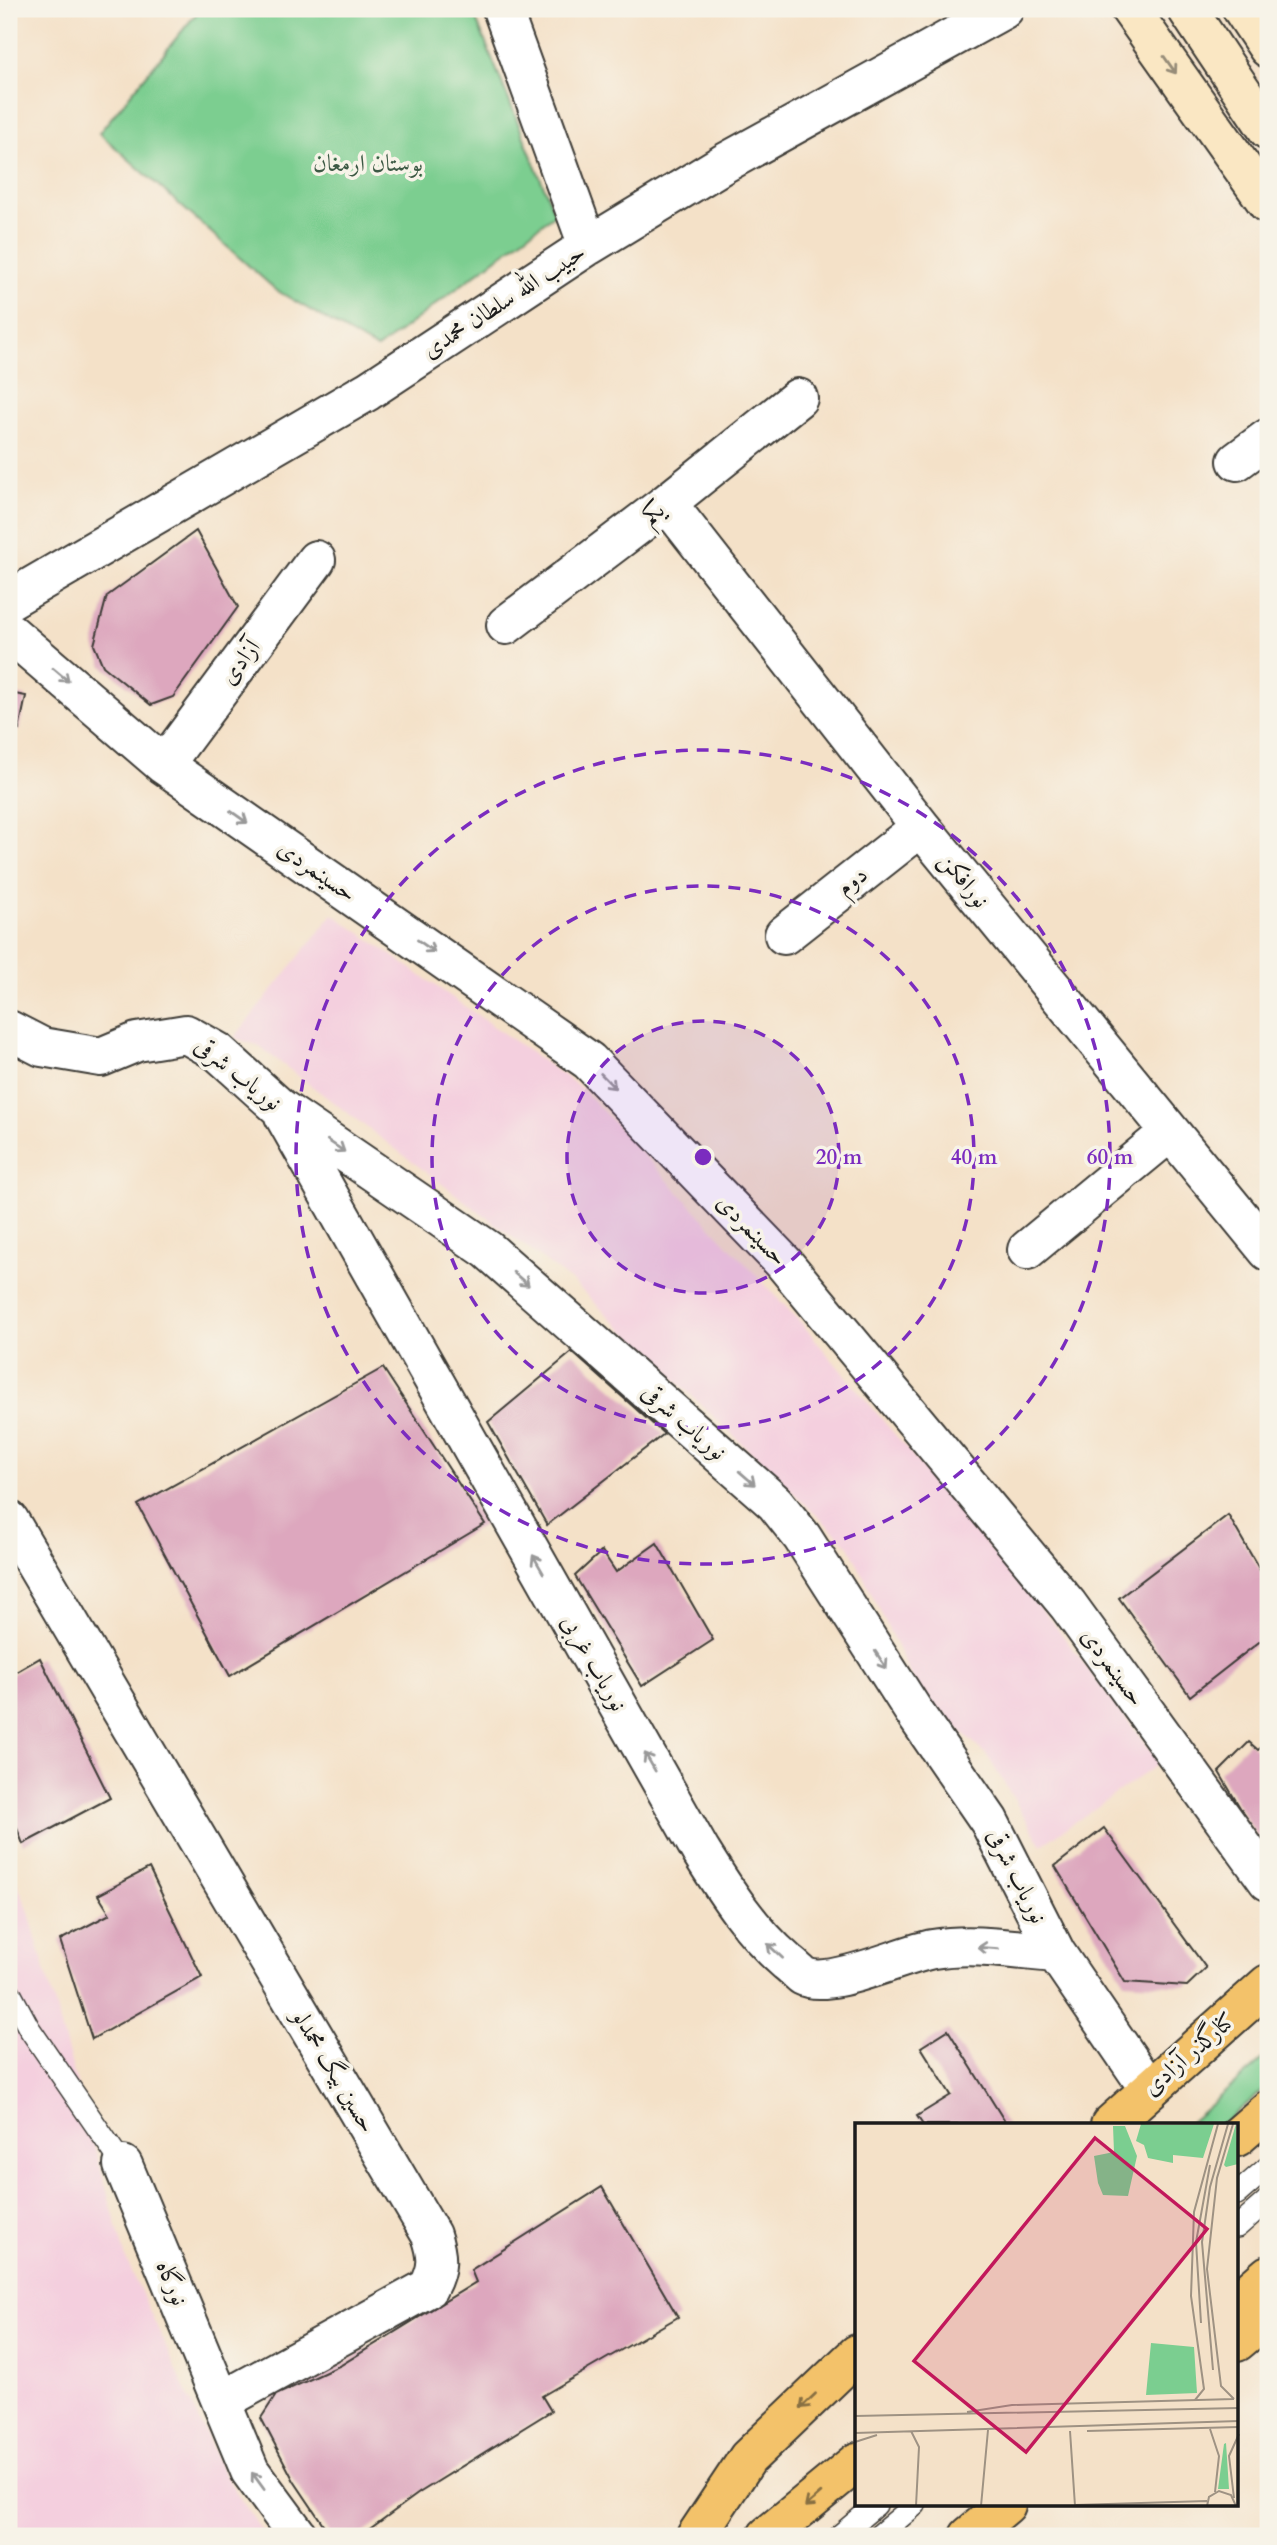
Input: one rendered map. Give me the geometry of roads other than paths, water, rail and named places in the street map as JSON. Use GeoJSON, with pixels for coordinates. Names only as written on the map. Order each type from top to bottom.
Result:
{"type":"FeatureCollection","features":[{"type":"Feature","properties":{"kind":"main road"},"geometry":{"type":"LineString","coordinates":[[1130,9],[1268,204]]}},
{"type":"Feature","properties":{"kind":"main road"},"geometry":{"type":"LineString","coordinates":[[1188,9],[1268,130]]}},
{"type":"Feature","properties":{"kind":"main road"},"geometry":{"type":"LineString","coordinates":[[1242,9],[1268,48]]}},
{"type":"Feature","properties":{"kind":"main road","name":"کنارگذر آزادی"},"geometry":{"type":"LineString","coordinates":[[1112,2123],[1268,1984]]}},
{"type":"Feature","properties":{"kind":"main road"},"geometry":{"type":"LineString","coordinates":[[1238,2136],[1268,2110]]}},
{"type":"Feature","properties":{"kind":"main road"},"geometry":{"type":"LineString","coordinates":[[1238,2301],[1268,2275]]}},
{"type":"Feature","properties":{"kind":"main road"},"geometry":{"type":"LineString","coordinates":[[1238,2341],[1268,2316]]}},
{"type":"Feature","properties":{"kind":"main road"},"geometry":{"type":"LineString","coordinates":[[696,2536],[748,2458],[855,2356]]}},
{"type":"Feature","properties":{"kind":"main road"},"geometry":{"type":"LineString","coordinates":[[767,2536],[855,2464]]}},
{"type":"Feature","properties":{"kind":"main road"},"geometry":{"type":"LineString","coordinates":[[969,2536],[1005,2506]]}},
{"type":"Feature","properties":{"kind":"street"},"geometry":{"type":"LineString","coordinates":[[502,9],[589,246]]}},
{"type":"Feature","properties":{"kind":"street","name":"حبیب الله سلطان محمدی"},"geometry":{"type":"LineString","coordinates":[[9,600],[369,391],[589,246],[723,164],[1004,9]]}},
{"type":"Feature","properties":{"kind":"street","name":"یکم"},"geometry":{"type":"LineString","coordinates":[[506,625],[667,503],[798,398]]}},
{"type":"Feature","properties":{"kind":"street"},"geometry":{"type":"LineString","coordinates":[[1237,461],[1268,438]]}},
{"type":"Feature","properties":{"kind":"street","name":"نورافکن"},"geometry":{"type":"LineString","coordinates":[[667,503],[921,827],[1268,1251]]}},
{"type":"Feature","properties":{"kind":"street","name":"آزادی"},"geometry":{"type":"LineString","coordinates":[[164,765],[316,560]]}},
{"type":"Feature","properties":{"kind":"street","name":"حسینمردی"},"geometry":{"type":"LineString","coordinates":[[9,632],[164,765],[589,1061],[783,1262],[1068,1605],[1268,1881]]}},
{"type":"Feature","properties":{"kind":"street","name":"دوم"},"geometry":{"type":"LineString","coordinates":[[783,934],[921,827]]}},
{"type":"Feature","properties":{"kind":"street","name":"نوریاب شرقی"},"geometry":{"type":"LineString","coordinates":[[9,1030],[42,1047],[101,1057],[137,1042],[186,1034],[218,1052],[280,1108],[488,1250],[775,1503],[802,1537],[914,1712],[989,1821],[1056,1953],[1149,2089]]}},
{"type":"Feature","properties":{"kind":"street","name":"نوریاب غربی"},"geometry":{"type":"LineString","coordinates":[[280,1108],[701,1852],[756,1933],[805,1977],[824,1979],[932,1949],[961,1946],[1056,1953]]}},
{"type":"Feature","properties":{"kind":"street"},"geometry":{"type":"LineString","coordinates":[[1027,1250],[1170,1132]]}},
{"type":"Feature","properties":{"kind":"street","name":"حسین بیگ محمدلو"},"geometry":{"type":"LineString","coordinates":[[9,1520],[431,2235],[438,2256],[436,2273],[428,2288],[222,2401]]}},
{"type":"Feature","properties":{"kind":"street","name":"نورگاه"},"geometry":{"type":"LineString","coordinates":[[123,2165],[222,2401]]}},
{"type":"Feature","properties":{"kind":"street"},"geometry":{"type":"LineString","coordinates":[[222,2401],[250,2471],[298,2536]]}},
{"type":"Feature","properties":{"kind":"lane"},"geometry":{"type":"LineString","coordinates":[[9,1991],[29,2028],[123,2165]]}},
{"type":"Feature","properties":{"kind":"lane"},"geometry":{"type":"LineString","coordinates":[[1238,2193],[1268,2166]]}},
{"type":"Feature","properties":{"kind":"lane"},"geometry":{"type":"LineString","coordinates":[[1238,2226],[1268,2200]]}},
{"type":"Feature","properties":{"kind":"lane"},"geometry":{"type":"LineString","coordinates":[[839,2536],[875,2506]]}},
{"type":"Feature","properties":{"kind":"lane"},"geometry":{"type":"LineString","coordinates":[[878,2536],[914,2506]]}},
{"type":"Feature","properties":{"kind":"park label","name":"بوستان ارمغان"},"geometry":{"type":"Point","coordinates":[368,163]}}]}
